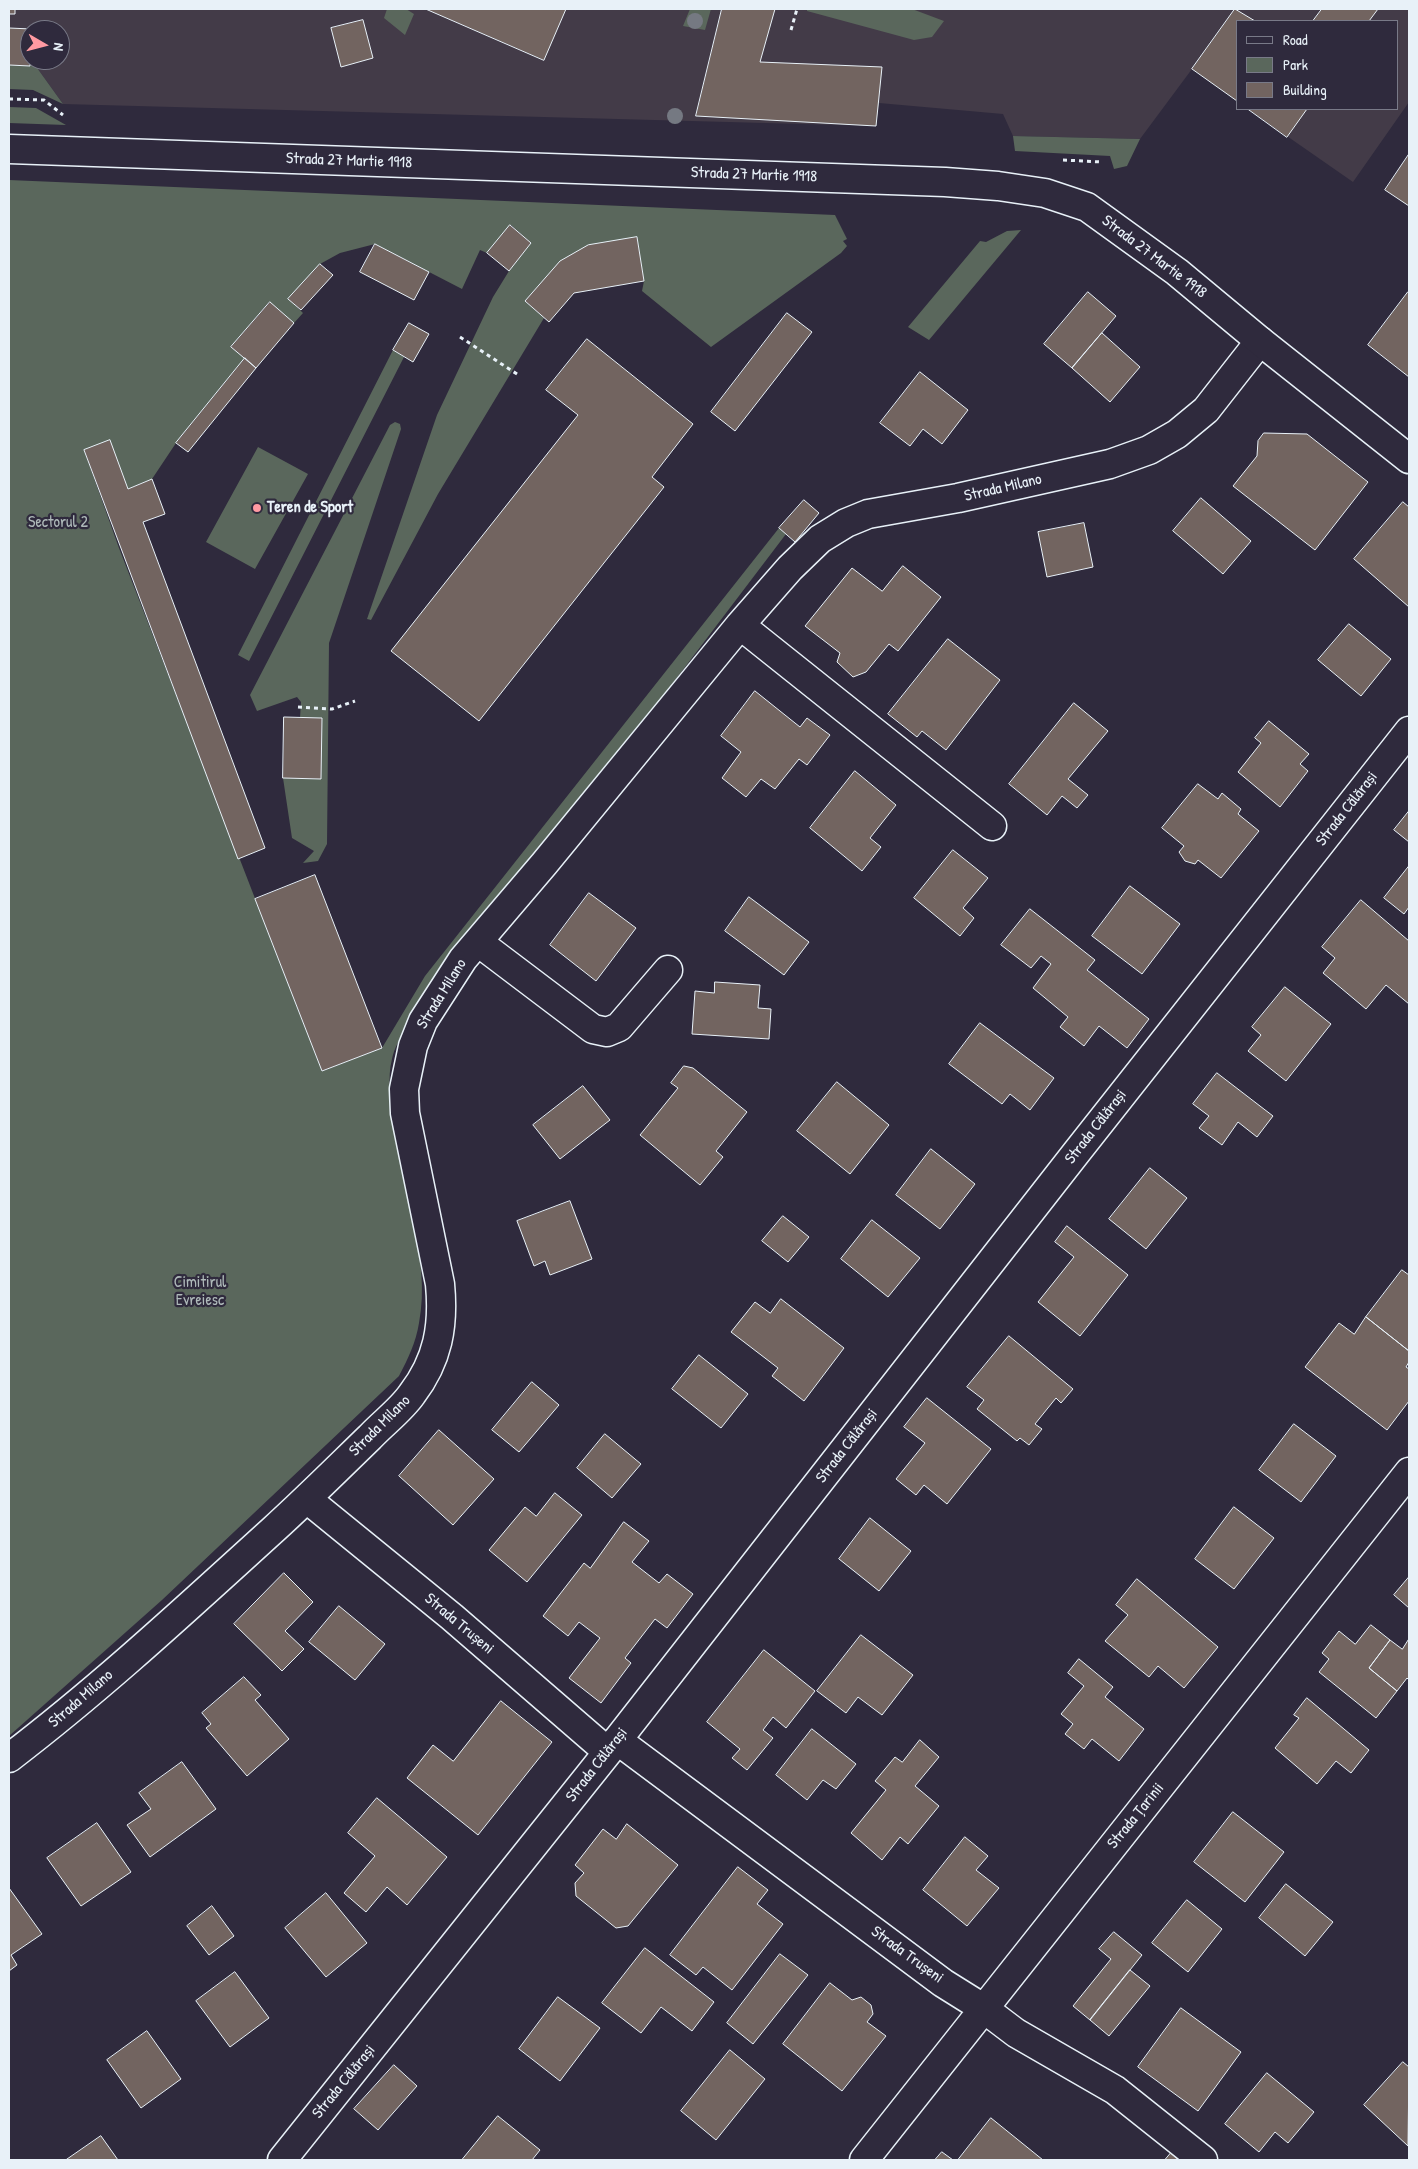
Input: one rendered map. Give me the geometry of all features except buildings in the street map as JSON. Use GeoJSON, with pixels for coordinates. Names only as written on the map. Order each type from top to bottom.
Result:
{"type":"FeatureCollection","features":[{"type":"Feature","properties":{"kind":"street","name":"Strada 27 Martie 1918"},"geometry":{"type":"LineString","coordinates":[[9,149],[945,182],[1045,192],[1087,207],[1177,272],[1260,341],[1409,459]]}},
{"type":"Feature","properties":{"kind":"street","name":"Strada Milano"},"geometry":{"type":"LineString","coordinates":[[9,1758],[49,1728],[307,1499],[412,1395],[429,1367],[440,1339],[443,1312],[440,1284],[410,1142],[404,1090],[413,1046],[423,1021],[463,959],[740,625],[790,568],[820,539],[846,523],[868,514],[958,498],[1110,464],[1149,450],[1177,434],[1206,410],[1260,341]]}},
{"type":"Feature","properties":{"kind":"street"},"geometry":{"type":"LineString","coordinates":[[740,625],[992,826]]}},
{"type":"Feature","properties":{"kind":"street","name":"Strada Călărași"},"geometry":{"type":"LineString","coordinates":[[282,2160],[612,1746],[1409,730]]}},
{"type":"Feature","properties":{"kind":"street","name":"Strada Milano"},"geometry":{"type":"LineString","coordinates":[[478,942],[593,1029],[607,1032],[619,1027],[668,970]]}},
{"type":"Feature","properties":{"kind":"street","name":"Strada Țarinii"},"geometry":{"type":"LineString","coordinates":[[864,2160],[1409,1472]]}},
{"type":"Feature","properties":{"kind":"street","name":"Strada Trușeni"},"geometry":{"type":"LineString","coordinates":[[307,1499],[612,1746],[1016,2033],[1115,2090],[1203,2160]]}},
{"type":"Feature","properties":{"kind":"path"},"geometry":{"type":"LineString","coordinates":[[791,30],[797,9]]}},
{"type":"Feature","properties":{"kind":"path"},"geometry":{"type":"LineString","coordinates":[[460,337],[520,376]]}},
{"type":"Feature","properties":{"kind":"path"},"geometry":{"type":"LineString","coordinates":[[298,707],[332,709],[355,700]]}},
{"type":"Feature","properties":{"kind":"shaded area"},"geometry":{"type":"Polygon","coordinates":[[[9,9],[1409,9],[1409,102],[1353,182],[1249,110],[1398,110],[1398,20],[1236,20],[1236,100],[1192,69],[1140,139],[1013,136],[1003,114],[879,103],[876,126],[63,104],[39,70],[70,70],[70,20],[20,20],[20,65],[9,65],[9,9]]]}},
{"type":"Feature","properties":{"kind":"green space"},"geometry":{"type":"Polygon","coordinates":[[[387,9],[406,9],[414,14],[405,35],[384,18],[387,9]]]}},
{"type":"Feature","properties":{"kind":"green space"},"geometry":{"type":"Polygon","coordinates":[[[690,9],[711,9],[705,30],[683,26],[690,9]]]}},
{"type":"Feature","properties":{"kind":"green space"},"geometry":{"type":"Polygon","coordinates":[[[807,9],[912,9],[944,21],[932,37],[914,40],[807,11],[807,9]]]}},
{"type":"Feature","properties":{"kind":"green space"},"geometry":{"type":"Polygon","coordinates":[[[9,65],[20,65],[20,70],[39,70],[63,104],[33,90],[9,89],[9,65]]]}},
{"type":"Feature","properties":{"kind":"green space"},"geometry":{"type":"Polygon","coordinates":[[[9,107],[36,108],[66,125],[9,123],[9,107]]]}},
{"type":"Feature","properties":{"kind":"green space"},"geometry":{"type":"Polygon","coordinates":[[[1013,136],[1140,139],[1127,166],[1114,169],[1110,156],[1015,151],[1013,136]]]}},
{"type":"Feature","properties":{"kind":"green space","name":"Cimitirul Evreiesc"},"geometry":{"type":"Polygon","coordinates":[[[9,180],[835,215],[847,239],[843,241],[847,246],[841,253],[711,347],[642,291],[644,281],[637,237],[560,262],[525,301],[544,318],[438,494],[371,620],[367,619],[437,415],[493,297],[509,271],[531,243],[511,225],[487,253],[480,250],[462,289],[375,244],[340,253],[320,264],[289,299],[303,313],[294,323],[269,302],[231,347],[245,358],[176,443],[152,479],[128,489],[84,450],[119,548],[322,1071],[382,1048],[425,976],[779,528],[786,534],[641,725],[406,1027],[396,1047],[391,1066],[390,1097],[397,1144],[414,1221],[421,1273],[422,1298],[416,1337],[399,1376],[162,1600],[9,1736],[9,180]]]}},
{"type":"Feature","properties":{"kind":"green space"},"geometry":{"type":"Polygon","coordinates":[[[1021,230],[929,340],[908,327],[980,241],[986,242],[1007,231],[1021,230]]]}},
{"type":"Feature","properties":{"kind":"green space"},"geometry":{"type":"Polygon","coordinates":[[[393,350],[404,357],[249,661],[238,655],[393,350]]]}},
{"type":"Feature","properties":{"kind":"green space"},"geometry":{"type":"Polygon","coordinates":[[[395,422],[400,424],[401,429],[329,643],[327,844],[318,861],[303,863],[314,851],[292,838],[283,778],[321,779],[322,718],[300,718],[301,702],[297,697],[257,711],[250,695],[390,425],[395,422]]]}},
{"type":"Feature","properties":{"kind":"green space","name":"Teren de Sport"},"geometry":{"type":"Polygon","coordinates":[[[258,447],[308,474],[255,569],[206,542],[258,447]]]}},
{"type":"Feature","properties":{"kind":"place","name":"Teren de Sport"},"geometry":{"type":"Point","coordinates":[257,508]}},
{"type":"Feature","properties":{"kind":"park label","name":"Sectorul 2"},"geometry":{"type":"Point","coordinates":[58,523]}}]}
